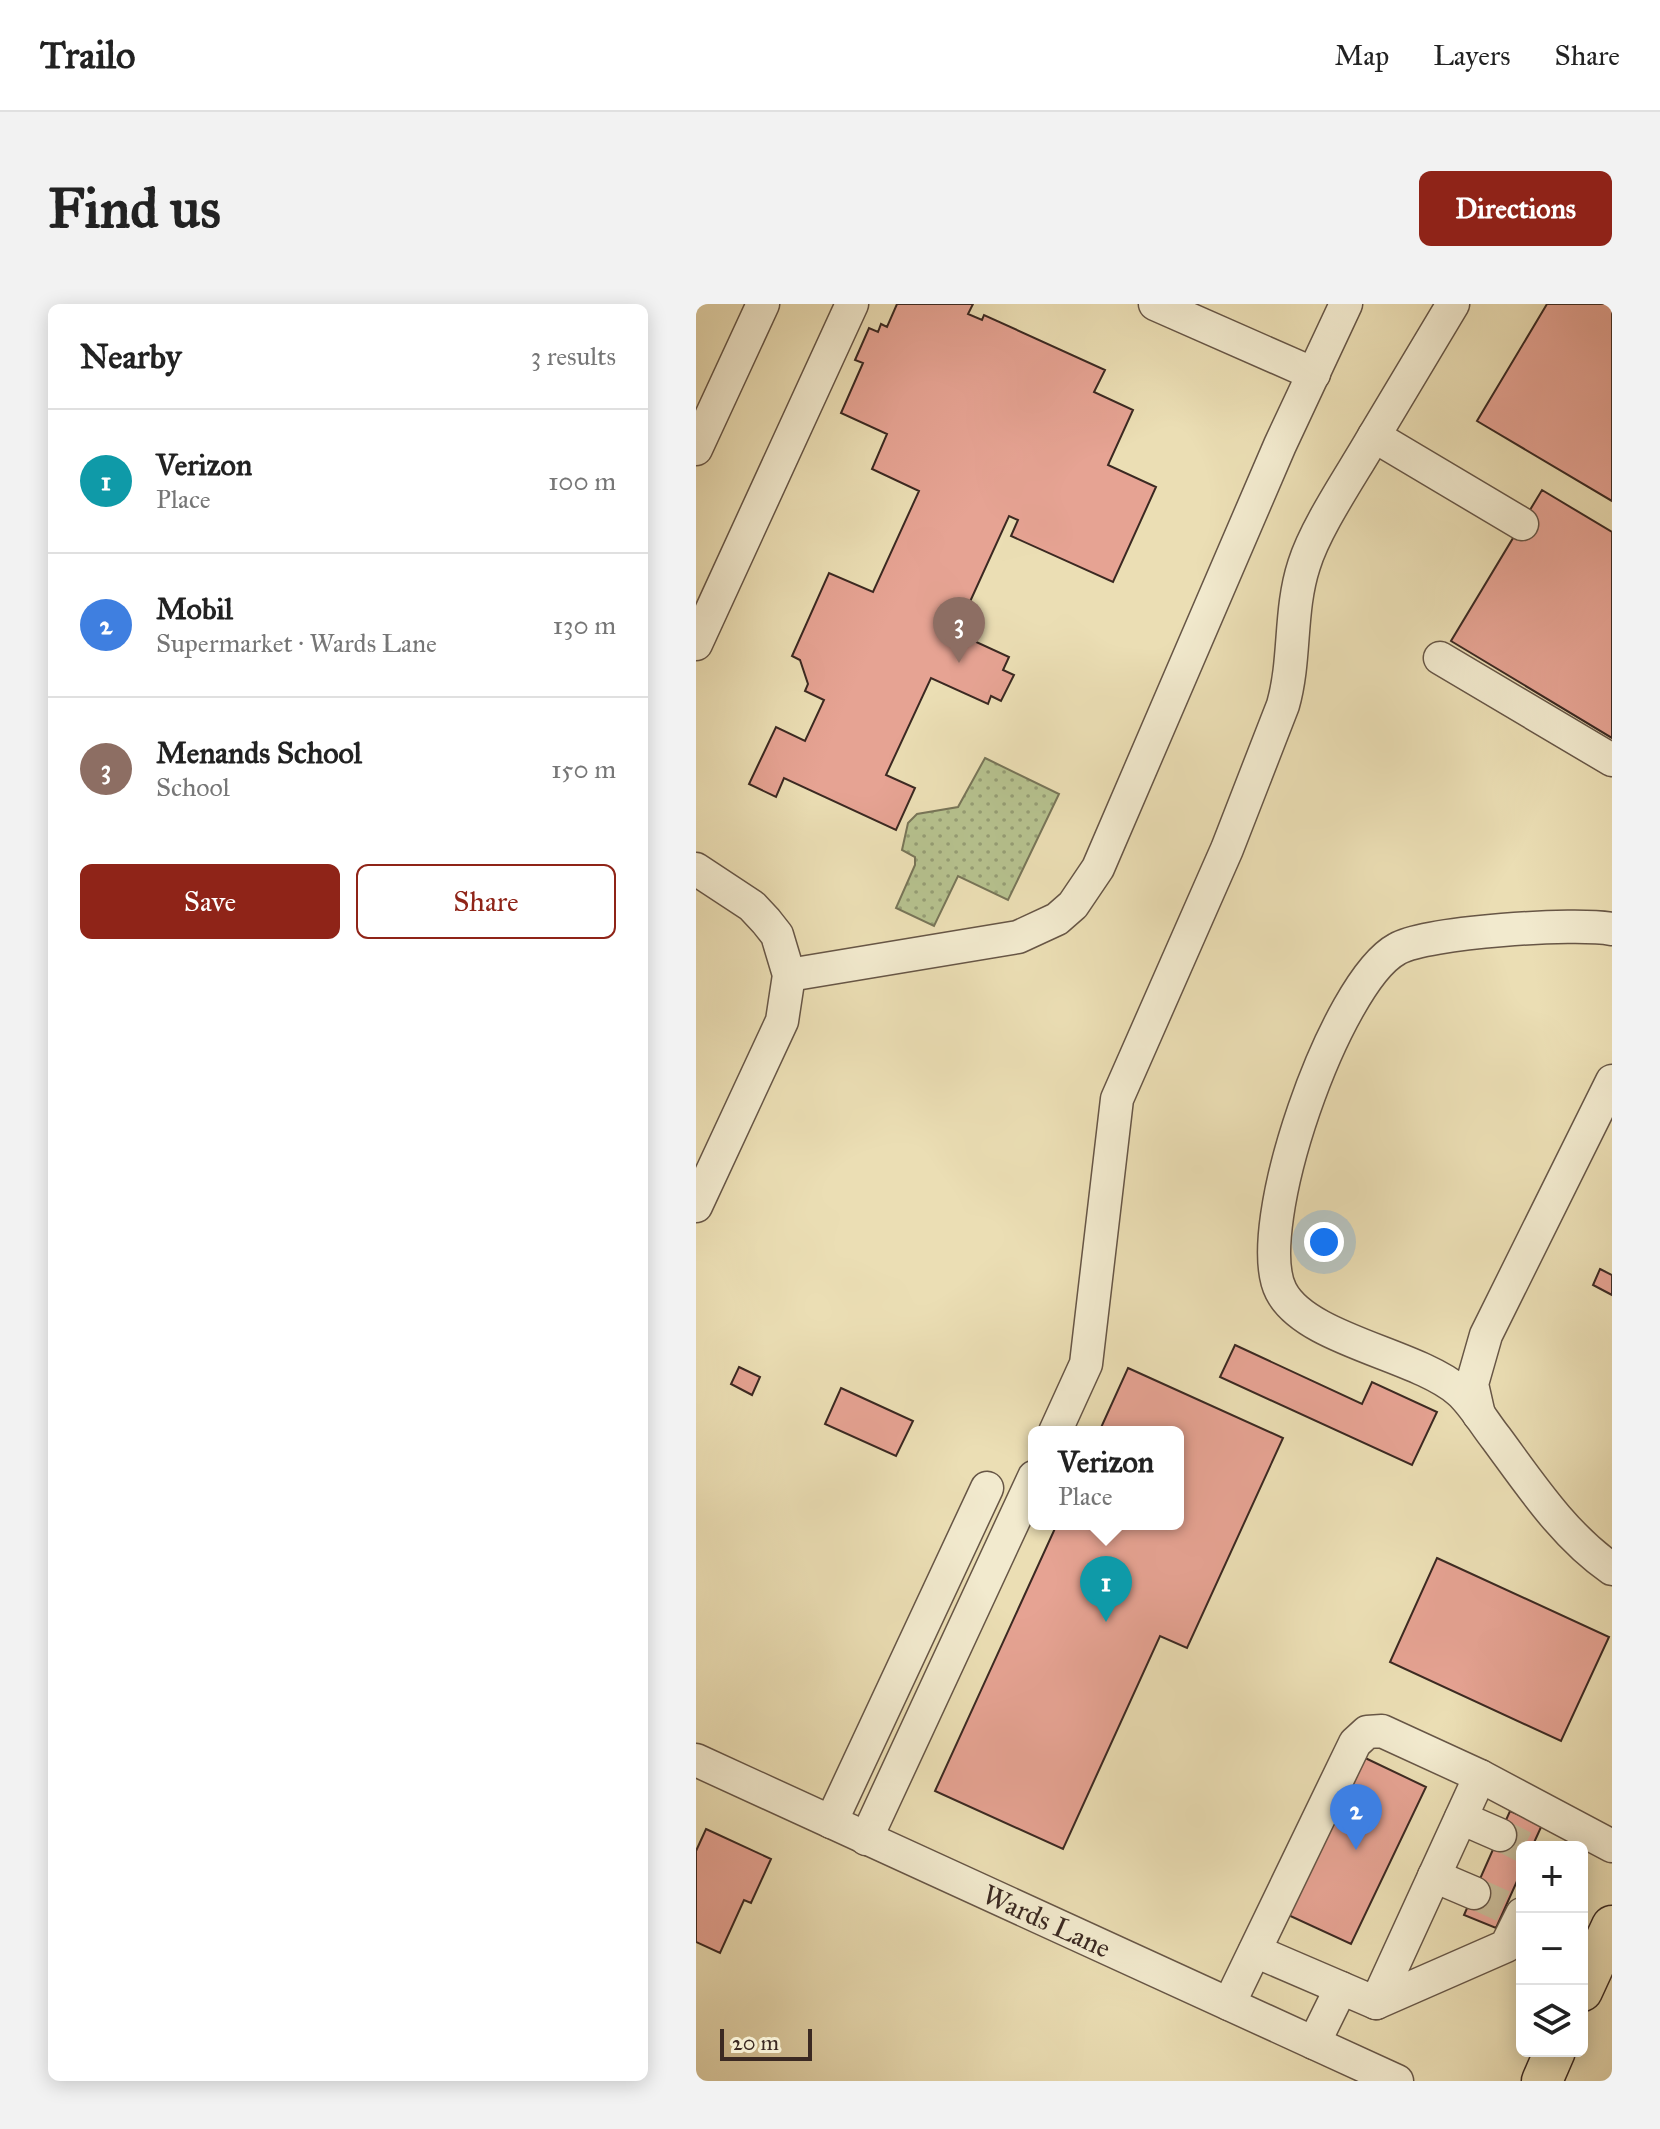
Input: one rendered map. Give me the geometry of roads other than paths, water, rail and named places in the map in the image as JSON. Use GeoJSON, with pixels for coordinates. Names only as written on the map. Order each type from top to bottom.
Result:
{"type":"FeatureCollection","features":[{"type":"Feature","properties":{"kind":"main road"},"geometry":{"type":"LineString","coordinates":[[1588,1974],[1612,1926]]}},
{"type":"Feature","properties":{"kind":"main road"},"geometry":{"type":"LineString","coordinates":[[1542,2081],[1552,2057]]}},
{"type":"Feature","properties":{"kind":"street"},"geometry":{"type":"LineString","coordinates":[[696,449],[763,304]]}},
{"type":"Feature","properties":{"kind":"street"},"geometry":{"type":"LineString","coordinates":[[696,644],[852,304]]}},
{"type":"Feature","properties":{"kind":"street"},"geometry":{"type":"LineString","coordinates":[[1155,304],[1314,374]]}},
{"type":"Feature","properties":{"kind":"street"},"geometry":{"type":"LineString","coordinates":[[789,975],[1018,937],[1048,925],[1073,905],[1087,887],[1117,830],[1214,597],[1346,304]]}},
{"type":"Feature","properties":{"kind":"street"},"geometry":{"type":"LineString","coordinates":[[1058,1426],[1086,1364],[1117,1099],[1227,849],[1283,705],[1292,668],[1294,621],[1304,563],[1374,436],[1453,304]]}},
{"type":"Feature","properties":{"kind":"street"},"geometry":{"type":"LineString","coordinates":[[1374,436],[1522,524]]}},
{"type":"Feature","properties":{"kind":"street"},"geometry":{"type":"LineString","coordinates":[[1440,658],[1612,760]]}},
{"type":"Feature","properties":{"kind":"street"},"geometry":{"type":"LineString","coordinates":[[696,869],[752,906],[766,921],[777,935],[789,975],[782,1021],[696,1206]]}},
{"type":"Feature","properties":{"kind":"street"},"geometry":{"type":"LineString","coordinates":[[1612,929],[1574,925],[1422,940],[1384,957],[1346,1010],[1305,1110],[1279,1191],[1274,1228],[1275,1274],[1289,1305],[1326,1328],[1443,1380],[1459,1391],[1549,1510],[1612,1569]]}},
{"type":"Feature","properties":{"kind":"street"},"geometry":{"type":"LineString","coordinates":[[1480,1418],[1472,1384],[1486,1335],[1612,1081]]}},
{"type":"Feature","properties":{"kind":"street"},"geometry":{"type":"LineString","coordinates":[[831,1822],[987,1488]]}},
{"type":"Feature","properties":{"kind":"street"},"geometry":{"type":"LineString","coordinates":[[866,1839],[1028,1490]]}},
{"type":"Feature","properties":{"kind":"street"},"geometry":{"type":"LineString","coordinates":[[1229,2004],[1355,1743],[1367,1732],[1382,1731],[1480,1776],[1561,1835],[1612,1846]]}},
{"type":"Feature","properties":{"kind":"street"},"geometry":{"type":"LineString","coordinates":[[860,1759],[895,1777]]}},
{"type":"Feature","properties":{"kind":"street","name":"Wards Lane"},"geometry":{"type":"LineString","coordinates":[[696,1760],[1397,2081]]}},
{"type":"Feature","properties":{"kind":"street"},"geometry":{"type":"LineString","coordinates":[[1376,2003],[1480,1776]]}},
{"type":"Feature","properties":{"kind":"street"},"geometry":{"type":"LineString","coordinates":[[1461,1818],[1500,1835]]}},
{"type":"Feature","properties":{"kind":"street"},"geometry":{"type":"LineString","coordinates":[[1434,1876],[1474,1893]]}},
{"type":"Feature","properties":{"kind":"street"},"geometry":{"type":"LineString","coordinates":[[1255,1951],[1376,2003],[1514,1949],[1516,1912]]}},
{"type":"Feature","properties":{"kind":"street"},"geometry":{"type":"LineString","coordinates":[[1314,2043],[1341,1988]]}},
{"type":"Feature","properties":{"kind":"tunnel"},"geometry":{"type":"LineString","coordinates":[[1500,1835],[1516,1843]]}},
{"type":"Feature","properties":{"kind":"tunnel"},"geometry":{"type":"LineString","coordinates":[[1474,1893],[1505,1907]]}},
{"type":"Feature","properties":{"kind":"place","name":"Menands School"},"geometry":{"type":"Point","coordinates":[959,663]}},
{"type":"Feature","properties":{"kind":"place","name":"Verizon"},"geometry":{"type":"Point","coordinates":[1106,1622]}},
{"type":"Feature","properties":{"kind":"place","name":"Mobil"},"geometry":{"type":"Point","coordinates":[1356,1850]}}]}
